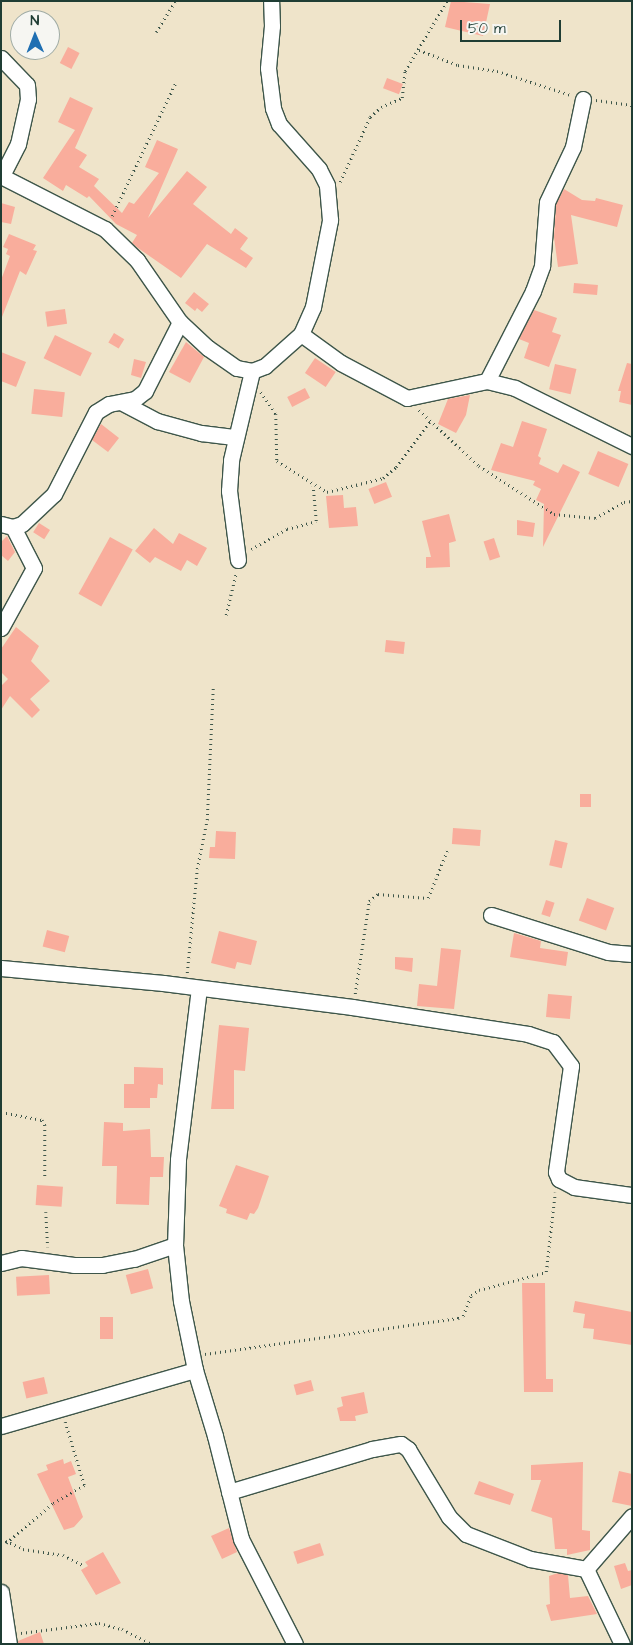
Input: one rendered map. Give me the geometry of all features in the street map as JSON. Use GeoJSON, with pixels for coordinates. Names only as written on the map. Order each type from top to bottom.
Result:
{"type":"FeatureCollection","features":[{"type":"Feature","properties":{"kind":"street"},"geometry":{"type":"LineString","coordinates":[[238,560],[229,491],[236,437],[251,376],[301,334],[313,307],[322,270],[330,202],[327,185],[319,169],[279,124],[273,108],[268,68],[272,26],[271,1]]}},
{"type":"Feature","properties":{"kind":"street"},"geometry":{"type":"LineString","coordinates":[[1,58],[27,85],[28,99],[18,144],[2,176],[105,229],[137,260],[180,322],[208,348],[251,376]]}},
{"type":"Feature","properties":{"kind":"street"},"geometry":{"type":"LineString","coordinates":[[487,381],[533,291],[542,266],[548,202],[574,147],[583,99]]}},
{"type":"Feature","properties":{"kind":"street"},"geometry":{"type":"LineString","coordinates":[[1,628],[34,568],[7,525],[31,516],[54,494],[96,412],[109,404],[135,399],[150,385],[180,322]]}},
{"type":"Feature","properties":{"kind":"street"},"geometry":{"type":"LineString","coordinates":[[301,334],[341,363],[407,398],[487,381],[515,388],[632,446]]}},
{"type":"Feature","properties":{"kind":"street"},"geometry":{"type":"LineString","coordinates":[[121,402],[157,421],[201,433],[236,437]]}},
{"type":"Feature","properties":{"kind":"street"},"geometry":{"type":"LineString","coordinates":[[491,915],[608,952],[632,954]]}},
{"type":"Feature","properties":{"kind":"street"},"geometry":{"type":"LineString","coordinates":[[1,968],[192,987],[352,1007],[518,1033],[553,1042],[568,1060],[571,1074],[556,1172],[564,1184],[632,1195]]}},
{"type":"Feature","properties":{"kind":"street"},"geometry":{"type":"LineString","coordinates":[[192,987],[178,1160],[175,1245],[193,1363],[240,1539],[295,1644]]}},
{"type":"Feature","properties":{"kind":"street"},"geometry":{"type":"LineString","coordinates":[[1,1263],[21,1258],[102,1265],[134,1259],[175,1245]]}},
{"type":"Feature","properties":{"kind":"street"},"geometry":{"type":"LineString","coordinates":[[1,1426],[62,1408],[193,1363]]}},
{"type":"Feature","properties":{"kind":"street"},"geometry":{"type":"LineString","coordinates":[[229,1492],[372,1450],[401,1444],[408,1449],[449,1517],[466,1534],[530,1558],[586,1569]]}},
{"type":"Feature","properties":{"kind":"street"},"geometry":{"type":"LineString","coordinates":[[586,1569],[632,1516]]}},
{"type":"Feature","properties":{"kind":"street"},"geometry":{"type":"LineString","coordinates":[[586,1569],[622,1644]]}},
{"type":"Feature","properties":{"kind":"street"},"geometry":{"type":"LineString","coordinates":[[1,1592],[8,1639]]}},
{"type":"Feature","properties":{"kind":"path"},"geometry":{"type":"LineString","coordinates":[[156,32],[175,1]]}},
{"type":"Feature","properties":{"kind":"path"},"geometry":{"type":"LineString","coordinates":[[330,202],[370,117],[381,107],[402,98],[405,71],[447,1]]}},
{"type":"Feature","properties":{"kind":"path"},"geometry":{"type":"LineString","coordinates":[[419,50],[458,65],[497,71],[583,99],[632,105]]}},
{"type":"Feature","properties":{"kind":"path"},"geometry":{"type":"LineString","coordinates":[[105,229],[176,82]]}},
{"type":"Feature","properties":{"kind":"path"},"geometry":{"type":"LineString","coordinates":[[251,376],[271,403],[276,414],[277,461],[314,486],[327,492],[383,478],[396,468],[430,421]]}},
{"type":"Feature","properties":{"kind":"path"},"geometry":{"type":"LineString","coordinates":[[407,398],[479,466],[554,514],[595,518],[624,502],[632,501]]}},
{"type":"Feature","properties":{"kind":"path"},"geometry":{"type":"LineString","coordinates":[[226,615],[238,560],[263,540],[316,521],[314,486]]}},
{"type":"Feature","properties":{"kind":"path"},"geometry":{"type":"LineString","coordinates":[[192,987],[197,869],[207,820],[213,688]]}},
{"type":"Feature","properties":{"kind":"path"},"geometry":{"type":"LineString","coordinates":[[352,1007],[369,901],[378,894],[428,898],[447,851]]}},
{"type":"Feature","properties":{"kind":"path"},"geometry":{"type":"LineString","coordinates":[[1,1112],[42,1120],[45,1125],[45,1177]]}},
{"type":"Feature","properties":{"kind":"path"},"geometry":{"type":"LineString","coordinates":[[193,1363],[463,1316],[470,1295],[479,1290],[546,1272],[556,1172]]}},
{"type":"Feature","properties":{"kind":"path"},"geometry":{"type":"LineString","coordinates":[[46,1212],[49,1261]]}},
{"type":"Feature","properties":{"kind":"path"},"geometry":{"type":"LineString","coordinates":[[6,1543],[52,1503],[84,1485],[62,1408]]}},
{"type":"Feature","properties":{"kind":"path"},"geometry":{"type":"LineString","coordinates":[[1,1539],[6,1543],[63,1555],[83,1565]]}},
{"type":"Feature","properties":{"kind":"path"},"geometry":{"type":"LineString","coordinates":[[8,1639],[99,1623],[122,1629],[151,1644]]}},
{"type":"Feature","properties":{"kind":"building"},"geometry":{"type":"Polygon","coordinates":[[[451,1],[490,4],[483,36],[445,27],[451,1]]]}},
{"type":"Feature","properties":{"kind":"building"},"geometry":{"type":"Polygon","coordinates":[[[68,47],[80,53],[71,69],[60,63],[68,47]]]}},
{"type":"Feature","properties":{"kind":"building"},"geometry":{"type":"Polygon","coordinates":[[[387,78],[403,84],[399,94],[383,88],[387,78]]]}},
{"type":"Feature","properties":{"kind":"building"},"geometry":{"type":"Polygon","coordinates":[[[70,97],[93,108],[75,148],[87,155],[79,167],[99,179],[94,186],[122,213],[129,202],[134,204],[159,173],[145,167],[157,140],[178,149],[148,218],[187,171],[207,187],[193,204],[231,234],[235,228],[248,238],[240,249],[253,258],[246,268],[207,244],[181,278],[132,243],[137,235],[116,224],[89,196],[87,198],[66,185],[63,191],[43,178],[75,130],[58,122],[70,97]]]}},
{"type":"Feature","properties":{"kind":"building"},"geometry":{"type":"Polygon","coordinates":[[[564,189],[582,200],[595,201],[596,198],[623,205],[617,227],[571,215],[578,264],[558,267],[554,237],[556,204],[564,189]]]}},
{"type":"Feature","properties":{"kind":"building"},"geometry":{"type":"Polygon","coordinates":[[[1,203],[15,207],[11,224],[1,222],[1,203]]]}},
{"type":"Feature","properties":{"kind":"building"},"geometry":{"type":"Polygon","coordinates":[[[9,234],[36,245],[33,250],[37,251],[26,275],[20,271],[2,317],[1,280],[10,256],[6,254],[8,249],[3,247],[9,234]]]}},
{"type":"Feature","properties":{"kind":"building"},"geometry":{"type":"Polygon","coordinates":[[[574,283],[598,285],[597,295],[573,293],[574,283]]]}},
{"type":"Feature","properties":{"kind":"building"},"geometry":{"type":"Polygon","coordinates":[[[194,292],[209,304],[202,312],[197,308],[195,311],[185,303],[194,292]]]}},
{"type":"Feature","properties":{"kind":"building"},"geometry":{"type":"Polygon","coordinates":[[[65,309],[67,324],[47,327],[45,312],[65,309]]]}},
{"type":"Feature","properties":{"kind":"building"},"geometry":{"type":"Polygon","coordinates":[[[534,310],[557,318],[552,332],[561,335],[549,367],[524,358],[529,343],[519,339],[534,310]]]}},
{"type":"Feature","properties":{"kind":"building"},"geometry":{"type":"Polygon","coordinates":[[[114,333],[124,339],[119,349],[108,342],[114,333]]]}},
{"type":"Feature","properties":{"kind":"building"},"geometry":{"type":"Polygon","coordinates":[[[55,335],[92,353],[80,376],[44,358],[55,335]]]}},
{"type":"Feature","properties":{"kind":"building"},"geometry":{"type":"Polygon","coordinates":[[[186,342],[204,357],[190,383],[169,372],[186,342]]]}},
{"type":"Feature","properties":{"kind":"building"},"geometry":{"type":"Polygon","coordinates":[[[1,352],[26,362],[16,387],[1,381],[1,352]]]}},
{"type":"Feature","properties":{"kind":"building"},"geometry":{"type":"Polygon","coordinates":[[[315,358],[336,372],[326,387],[305,373],[315,358]]]}},
{"type":"Feature","properties":{"kind":"building"},"geometry":{"type":"Polygon","coordinates":[[[134,359],[146,362],[141,378],[131,375],[134,359]]]}},
{"type":"Feature","properties":{"kind":"building"},"geometry":{"type":"Polygon","coordinates":[[[627,363],[632,364],[632,405],[619,402],[621,391],[618,391],[627,363]]]}},
{"type":"Feature","properties":{"kind":"building"},"geometry":{"type":"Polygon","coordinates":[[[555,364],[576,369],[571,394],[549,389],[555,364]]]}},
{"type":"Feature","properties":{"kind":"building"},"geometry":{"type":"Polygon","coordinates":[[[305,388],[310,398],[292,407],[287,397],[305,388]]]}},
{"type":"Feature","properties":{"kind":"building"},"geometry":{"type":"Polygon","coordinates":[[[34,389],[65,392],[62,417],[31,414],[34,389]]]}},
{"type":"Feature","properties":{"kind":"building"},"geometry":{"type":"Polygon","coordinates":[[[470,395],[466,415],[456,433],[438,424],[448,399],[470,395]]]}},
{"type":"Feature","properties":{"kind":"building"},"geometry":{"type":"Polygon","coordinates":[[[522,421],[547,429],[538,456],[541,458],[539,464],[558,473],[563,464],[580,472],[543,547],[544,504],[536,500],[541,489],[533,485],[535,481],[491,470],[501,443],[513,447],[522,421]]]}},
{"type":"Feature","properties":{"kind":"building"},"geometry":{"type":"Polygon","coordinates":[[[101,424],[119,438],[108,452],[92,440],[101,424]]]}},
{"type":"Feature","properties":{"kind":"building"},"geometry":{"type":"Polygon","coordinates":[[[598,451],[628,464],[619,487],[588,474],[598,451]]]}},
{"type":"Feature","properties":{"kind":"building"},"geometry":{"type":"Polygon","coordinates":[[[386,482],[392,497],[374,504],[368,489],[386,482]]]}},
{"type":"Feature","properties":{"kind":"building"},"geometry":{"type":"Polygon","coordinates":[[[343,495],[344,508],[356,507],[358,526],[329,528],[326,496],[343,495]]]}},
{"type":"Feature","properties":{"kind":"building"},"geometry":{"type":"Polygon","coordinates":[[[449,514],[456,541],[449,543],[450,567],[426,568],[426,557],[431,557],[422,521],[449,514]]]}},
{"type":"Feature","properties":{"kind":"building"},"geometry":{"type":"Polygon","coordinates":[[[517,520],[535,523],[533,537],[517,535],[517,520]]]}},
{"type":"Feature","properties":{"kind":"building"},"geometry":{"type":"Polygon","coordinates":[[[39,523],[50,530],[44,539],[33,532],[39,523]]]}},
{"type":"Feature","properties":{"kind":"building"},"geometry":{"type":"Polygon","coordinates":[[[154,528],[173,544],[179,533],[207,548],[197,566],[187,560],[181,571],[155,557],[150,563],[135,551],[154,528]]]}},
{"type":"Feature","properties":{"kind":"building"},"geometry":{"type":"Polygon","coordinates":[[[7,536],[15,552],[8,561],[1,555],[1,542],[7,536]]]}},
{"type":"Feature","properties":{"kind":"building"},"geometry":{"type":"Polygon","coordinates":[[[110,537],[133,550],[101,606],[78,594],[110,537]]]}},
{"type":"Feature","properties":{"kind":"building"},"geometry":{"type":"Polygon","coordinates":[[[494,538],[500,557],[490,560],[484,541],[494,538]]]}},
{"type":"Feature","properties":{"kind":"building"},"geometry":{"type":"Polygon","coordinates":[[[16,627],[39,646],[31,661],[50,681],[30,699],[40,710],[32,718],[10,696],[1,710],[1,686],[8,679],[1,672],[1,649],[16,627]]]}},
{"type":"Feature","properties":{"kind":"building"},"geometry":{"type":"Polygon","coordinates":[[[386,640],[405,642],[404,654],[385,652],[386,640]]]}},
{"type":"Feature","properties":{"kind":"building"},"geometry":{"type":"Polygon","coordinates":[[[580,794],[591,794],[591,807],[580,807],[580,794]]]}},
{"type":"Feature","properties":{"kind":"building"},"geometry":{"type":"Polygon","coordinates":[[[453,828],[481,830],[480,846],[452,844],[453,828]]]}},
{"type":"Feature","properties":{"kind":"building"},"geometry":{"type":"Polygon","coordinates":[[[216,831],[236,832],[235,859],[209,858],[210,847],[215,847],[216,831]]]}},
{"type":"Feature","properties":{"kind":"building"},"geometry":{"type":"Polygon","coordinates":[[[555,840],[568,843],[562,868],[549,865],[555,840]]]}},
{"type":"Feature","properties":{"kind":"building"},"geometry":{"type":"Polygon","coordinates":[[[587,898],[614,908],[606,930],[579,921],[587,898]]]}},
{"type":"Feature","properties":{"kind":"building"},"geometry":{"type":"Polygon","coordinates":[[[546,900],[555,903],[550,917],[541,914],[546,900]]]}},
{"type":"Feature","properties":{"kind":"building"},"geometry":{"type":"Polygon","coordinates":[[[47,930],[69,936],[65,952],[43,946],[47,930]]]}},
{"type":"Feature","properties":{"kind":"building"},"geometry":{"type":"Polygon","coordinates":[[[219,931],[257,941],[251,965],[237,962],[235,969],[211,963],[219,931]]]}},
{"type":"Feature","properties":{"kind":"building"},"geometry":{"type":"Polygon","coordinates":[[[514,933],[541,941],[540,948],[568,952],[566,966],[510,957],[514,933]]]}},
{"type":"Feature","properties":{"kind":"building"},"geometry":{"type":"Polygon","coordinates":[[[441,948],[461,950],[454,1009],[417,1006],[419,984],[437,986],[441,948]]]}},
{"type":"Feature","properties":{"kind":"building"},"geometry":{"type":"Polygon","coordinates":[[[395,957],[413,958],[412,972],[395,969],[395,957]]]}},
{"type":"Feature","properties":{"kind":"building"},"geometry":{"type":"Polygon","coordinates":[[[548,994],[572,996],[570,1019],[546,1017],[548,994]]]}},
{"type":"Feature","properties":{"kind":"building"},"geometry":{"type":"Polygon","coordinates":[[[219,1025],[249,1028],[245,1071],[234,1070],[234,1109],[211,1109],[219,1025]]]}},
{"type":"Feature","properties":{"kind":"building"},"geometry":{"type":"Polygon","coordinates":[[[134,1067],[163,1068],[163,1085],[158,1084],[157,1098],[150,1098],[150,1108],[124,1108],[124,1084],[134,1084],[134,1067]]]}},
{"type":"Feature","properties":{"kind":"building"},"geometry":{"type":"Polygon","coordinates":[[[104,1122],[123,1123],[123,1131],[150,1129],[151,1157],[164,1157],[163,1177],[150,1177],[149,1205],[116,1204],[117,1166],[102,1166],[104,1122]]]}},
{"type":"Feature","properties":{"kind":"building"},"geometry":{"type":"Polygon","coordinates":[[[236,1165],[269,1176],[258,1208],[254,1214],[250,1213],[247,1220],[226,1213],[227,1209],[219,1206],[236,1165]]]}},
{"type":"Feature","properties":{"kind":"building"},"geometry":{"type":"Polygon","coordinates":[[[37,1185],[63,1187],[62,1207],[36,1205],[37,1185]]]}},
{"type":"Feature","properties":{"kind":"building"},"geometry":{"type":"Polygon","coordinates":[[[148,1269],[153,1288],[131,1294],[126,1275],[148,1269]]]}},
{"type":"Feature","properties":{"kind":"building"},"geometry":{"type":"Polygon","coordinates":[[[49,1275],[50,1294],[17,1296],[16,1277],[49,1275]]]}},
{"type":"Feature","properties":{"kind":"building"},"geometry":{"type":"Polygon","coordinates":[[[522,1283],[545,1283],[546,1379],[553,1379],[553,1392],[524,1392],[522,1283]]]}},
{"type":"Feature","properties":{"kind":"building"},"geometry":{"type":"Polygon","coordinates":[[[575,1301],[632,1312],[632,1345],[593,1339],[594,1329],[583,1328],[585,1314],[573,1312],[575,1301]]]}},
{"type":"Feature","properties":{"kind":"building"},"geometry":{"type":"Polygon","coordinates":[[[100,1317],[113,1317],[113,1339],[100,1339],[100,1317]]]}},
{"type":"Feature","properties":{"kind":"building"},"geometry":{"type":"Polygon","coordinates":[[[44,1377],[48,1394],[26,1399],[23,1382],[44,1377]]]}},
{"type":"Feature","properties":{"kind":"building"},"geometry":{"type":"Polygon","coordinates":[[[311,1380],[314,1391],[296,1395],[294,1385],[311,1380]]]}},
{"type":"Feature","properties":{"kind":"building"},"geometry":{"type":"Polygon","coordinates":[[[364,1392],[368,1413],[355,1416],[356,1421],[340,1421],[337,1408],[343,1406],[341,1397],[364,1392]]]}},
{"type":"Feature","properties":{"kind":"building"},"geometry":{"type":"Polygon","coordinates":[[[63,1459],[64,1464],[71,1461],[76,1474],[68,1477],[83,1517],[74,1527],[64,1530],[37,1474],[48,1470],[46,1465],[63,1459]]]}},
{"type":"Feature","properties":{"kind":"building"},"geometry":{"type":"Polygon","coordinates":[[[583,1462],[582,1530],[590,1531],[590,1550],[567,1555],[567,1549],[555,1549],[552,1518],[531,1511],[541,1480],[531,1480],[531,1465],[583,1462]]]}},
{"type":"Feature","properties":{"kind":"building"},"geometry":{"type":"Polygon","coordinates":[[[619,1471],[632,1474],[632,1506],[612,1502],[619,1471]]]}},
{"type":"Feature","properties":{"kind":"building"},"geometry":{"type":"Polygon","coordinates":[[[479,1481],[514,1494],[510,1505],[474,1494],[479,1481]]]}},
{"type":"Feature","properties":{"kind":"building"},"geometry":{"type":"Polygon","coordinates":[[[229,1528],[237,1552],[222,1559],[211,1536],[229,1528]]]}},
{"type":"Feature","properties":{"kind":"building"},"geometry":{"type":"Polygon","coordinates":[[[320,1543],[324,1555],[297,1564],[293,1552],[320,1543]]]}},
{"type":"Feature","properties":{"kind":"building"},"geometry":{"type":"Polygon","coordinates":[[[103,1552],[121,1583],[96,1595],[81,1570],[88,1566],[85,1562],[103,1552]]]}},
{"type":"Feature","properties":{"kind":"building"},"geometry":{"type":"Polygon","coordinates":[[[625,1563],[628,1571],[632,1570],[632,1585],[621,1589],[614,1566],[625,1563]]]}},
{"type":"Feature","properties":{"kind":"building"},"geometry":{"type":"Polygon","coordinates":[[[558,1573],[568,1575],[570,1598],[588,1596],[597,1614],[551,1621],[546,1605],[550,1604],[549,1576],[558,1573]]]}},
{"type":"Feature","properties":{"kind":"building"},"geometry":{"type":"Polygon","coordinates":[[[40,1632],[44,1644],[18,1644],[18,1641],[40,1632]]]}}]}
